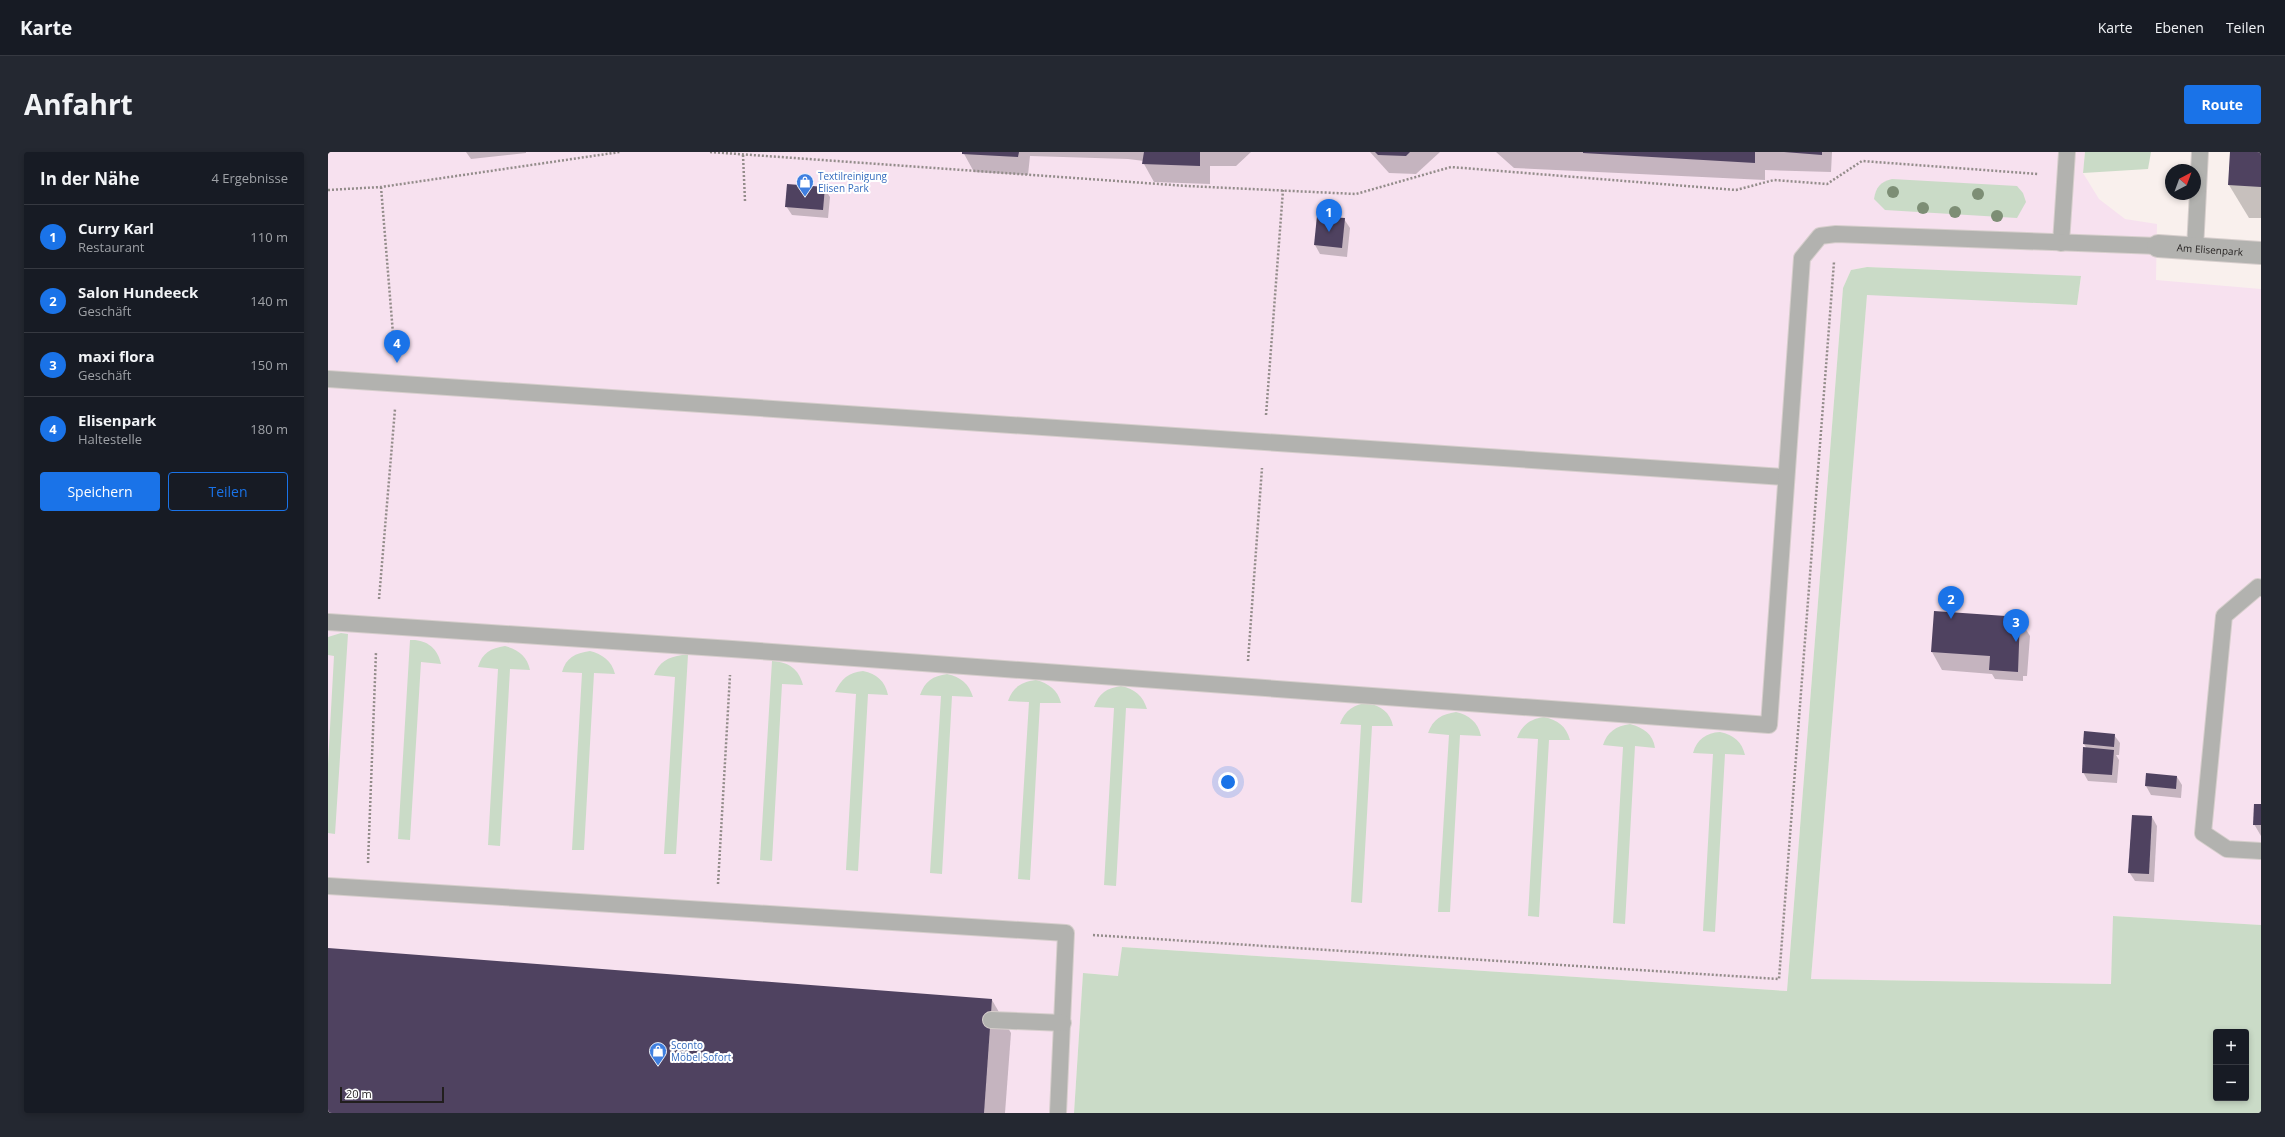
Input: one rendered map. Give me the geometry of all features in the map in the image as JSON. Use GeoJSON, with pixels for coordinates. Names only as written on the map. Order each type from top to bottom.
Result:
{"type":"FeatureCollection","features":[{"type":"Feature","properties":{"kind":"street","name":"Am Elisenpark"},"geometry":{"type":"LineString","coordinates":[[2158,246],[2261,253]]}},
{"type":"Feature","properties":{"kind":"lane"},"geometry":{"type":"LineString","coordinates":[[2061,243],[2067,152]]}},
{"type":"Feature","properties":{"kind":"lane"},"geometry":{"type":"LineString","coordinates":[[2195,249],[2200,152]]}},
{"type":"Feature","properties":{"kind":"lane"},"geometry":{"type":"LineString","coordinates":[[328,622],[732,649],[1769,725],[1785,477],[1802,258],[1820,236],[1836,234],[2158,246]]}},
{"type":"Feature","properties":{"kind":"lane"},"geometry":{"type":"LineString","coordinates":[[328,379],[1785,477]]}},
{"type":"Feature","properties":{"kind":"lane"},"geometry":{"type":"LineString","coordinates":[[2261,588],[2258,588],[2224,616],[2203,833],[2227,849],[2261,851]]}},
{"type":"Feature","properties":{"kind":"lane"},"geometry":{"type":"LineString","coordinates":[[328,886],[1066,933],[1064,1023],[1058,1113]]}},
{"type":"Feature","properties":{"kind":"lane"},"geometry":{"type":"LineString","coordinates":[[991,1020],[1064,1023]]}},
{"type":"Feature","properties":{"kind":"path"},"geometry":{"type":"LineString","coordinates":[[328,190],[381,187],[620,152]]}},
{"type":"Feature","properties":{"kind":"path"},"geometry":{"type":"LineString","coordinates":[[710,152],[1180,186],[1356,194],[1451,167],[1736,190],[1774,180],[1827,184],[1862,161],[2065,176]]}},
{"type":"Feature","properties":{"kind":"path"},"geometry":{"type":"LineString","coordinates":[[743,155],[744,201]]}},
{"type":"Feature","properties":{"kind":"path"},"geometry":{"type":"LineString","coordinates":[[366,888],[377,625],[397,384],[381,187]]}},
{"type":"Feature","properties":{"kind":"path"},"geometry":{"type":"LineString","coordinates":[[1066,933],[1779,979],[1836,234]]}},
{"type":"Feature","properties":{"kind":"path"},"geometry":{"type":"LineString","coordinates":[[716,911],[732,649]]}},
{"type":"Feature","properties":{"kind":"shaded area"},"geometry":{"type":"Polygon","coordinates":[[[328,152],[2085,152],[2083,173],[2099,199],[2125,219],[2157,224],[2156,280],[2261,289],[2261,925],[2114,916],[2111,984],[1811,979],[1867,294],[2077,305],[2081,277],[1867,267],[1851,270],[1843,288],[1787,991],[1122,947],[1119,976],[1083,973],[1074,1113],[328,1113],[328,152]]]}},
{"type":"Feature","properties":{"kind":"green space"},"geometry":{"type":"Polygon","coordinates":[[[2085,152],[2151,152],[2148,169],[2083,173],[2085,152]]]}},
{"type":"Feature","properties":{"kind":"green space"},"geometry":{"type":"Polygon","coordinates":[[[1892,179],[2017,186],[2023,193],[2026,202],[2017,218],[1885,210],[1874,199],[1877,188],[1882,183],[1892,179]]]}},
{"type":"Feature","properties":{"kind":"green space"},"geometry":{"type":"Polygon","coordinates":[[[1867,267],[2081,276],[2077,305],[1867,295],[1811,979],[2111,984],[2113,916],[2261,925],[2261,1113],[1074,1113],[1083,973],[1118,976],[1122,947],[1787,991],[1843,288],[1851,270],[1867,267]]]}},
{"type":"Feature","properties":{"kind":"green space"},"geometry":{"type":"Polygon","coordinates":[[[341,633],[348,634],[335,834],[328,833],[328,764],[334,656],[328,655],[328,637],[341,633]]]}},
{"type":"Feature","properties":{"kind":"green space"},"geometry":{"type":"Polygon","coordinates":[[[410,640],[421,641],[434,649],[441,664],[421,662],[410,840],[398,839],[410,640]]]}},
{"type":"Feature","properties":{"kind":"green space"},"geometry":{"type":"Polygon","coordinates":[[[505,646],[522,654],[529,665],[530,670],[510,669],[500,846],[488,845],[498,669],[478,667],[482,658],[488,652],[495,648],[505,646]]]}},
{"type":"Feature","properties":{"kind":"green space"},"geometry":{"type":"Polygon","coordinates":[[[590,651],[599,654],[606,659],[612,665],[615,674],[594,673],[584,850],[572,850],[582,673],[562,672],[566,663],[572,657],[580,653],[590,651]]]}},
{"type":"Feature","properties":{"kind":"green space"},"geometry":{"type":"Polygon","coordinates":[[[688,655],[676,854],[664,854],[675,677],[654,675],[661,663],[672,657],[688,655]]]}},
{"type":"Feature","properties":{"kind":"green space"},"geometry":{"type":"Polygon","coordinates":[[[772,661],[783,663],[792,667],[799,675],[803,685],[782,684],[772,861],[760,860],[772,661]]]}},
{"type":"Feature","properties":{"kind":"green space"},"geometry":{"type":"Polygon","coordinates":[[[863,671],[880,679],[887,690],[888,695],[868,694],[858,871],[846,870],[856,694],[835,692],[840,683],[846,677],[863,671]]]}},
{"type":"Feature","properties":{"kind":"green space"},"geometry":{"type":"Polygon","coordinates":[[[947,674],[964,682],[969,688],[973,697],[952,696],[942,874],[930,873],[941,696],[920,695],[924,686],[930,680],[947,674]]]}},
{"type":"Feature","properties":{"kind":"green space"},"geometry":{"type":"Polygon","coordinates":[[[1036,680],[1045,683],[1052,688],[1058,694],[1061,703],[1040,703],[1030,880],[1018,879],[1029,702],[1008,701],[1012,692],[1018,686],[1026,682],[1036,680]]]}},
{"type":"Feature","properties":{"kind":"green space"},"geometry":{"type":"Polygon","coordinates":[[[1121,686],[1138,694],[1143,700],[1147,709],[1126,708],[1116,886],[1104,885],[1114,708],[1094,707],[1098,698],[1104,692],[1121,686]]]}},
{"type":"Feature","properties":{"kind":"green space"},"geometry":{"type":"Polygon","coordinates":[[[1368,703],[1384,710],[1390,717],[1393,726],[1372,726],[1362,903],[1351,902],[1361,725],[1340,724],[1347,711],[1354,706],[1368,703]]]}},
{"type":"Feature","properties":{"kind":"green space"},"geometry":{"type":"Polygon","coordinates":[[[1456,712],[1469,717],[1478,727],[1481,736],[1460,735],[1450,912],[1438,912],[1449,735],[1428,733],[1435,721],[1439,718],[1446,714],[1456,712]]]}},
{"type":"Feature","properties":{"kind":"green space"},"geometry":{"type":"Polygon","coordinates":[[[1544,717],[1561,724],[1570,740],[1549,740],[1539,917],[1528,916],[1538,739],[1517,738],[1527,723],[1544,717]]]}},
{"type":"Feature","properties":{"kind":"green space"},"geometry":{"type":"Polygon","coordinates":[[[1630,724],[1640,727],[1647,732],[1654,743],[1655,748],[1635,746],[1625,924],[1613,923],[1623,747],[1603,745],[1613,730],[1620,726],[1630,724]]]}},
{"type":"Feature","properties":{"kind":"green space"},"geometry":{"type":"Polygon","coordinates":[[[1720,732],[1737,740],[1742,746],[1745,755],[1725,754],[1715,932],[1703,931],[1713,754],[1693,753],[1697,744],[1706,735],[1720,732]]]}},
{"type":"Feature","properties":{"kind":"building"},"geometry":{"type":"Polygon","coordinates":[[[962,152],[1019,152],[1018,157],[962,154],[962,152]]]}},
{"type":"Feature","properties":{"kind":"building"},"geometry":{"type":"Polygon","coordinates":[[[1144,152],[1200,152],[1200,166],[1142,164],[1144,152]]]}},
{"type":"Feature","properties":{"kind":"building"},"geometry":{"type":"Polygon","coordinates":[[[1375,152],[1410,152],[1406,156],[1378,155],[1375,152]]]}},
{"type":"Feature","properties":{"kind":"building"},"geometry":{"type":"Polygon","coordinates":[[[1755,152],[1755,163],[1583,153],[1755,152]]]}},
{"type":"Feature","properties":{"kind":"building"},"geometry":{"type":"Polygon","coordinates":[[[1784,152],[1822,152],[1822,155],[1784,152]]]}},
{"type":"Feature","properties":{"kind":"building"},"geometry":{"type":"Polygon","coordinates":[[[2230,152],[2261,152],[2261,187],[2228,185],[2230,152]]]}},
{"type":"Feature","properties":{"kind":"building"},"geometry":{"type":"Polygon","coordinates":[[[787,184],[825,187],[823,210],[785,207],[787,184]]]}},
{"type":"Feature","properties":{"kind":"building"},"geometry":{"type":"Polygon","coordinates":[[[1317,216],[1345,218],[1342,248],[1314,245],[1317,216]]]}},
{"type":"Feature","properties":{"kind":"building"},"geometry":{"type":"Polygon","coordinates":[[[1934,611],[2020,617],[2018,672],[1989,670],[1990,656],[1931,652],[1934,611]]]}},
{"type":"Feature","properties":{"kind":"building"},"geometry":{"type":"Polygon","coordinates":[[[2084,731],[2115,734],[2114,747],[2083,744],[2084,731]]]}},
{"type":"Feature","properties":{"kind":"building"},"geometry":{"type":"Polygon","coordinates":[[[2083,747],[2114,750],[2112,775],[2082,773],[2083,747]]]}},
{"type":"Feature","properties":{"kind":"building"},"geometry":{"type":"Polygon","coordinates":[[[2146,773],[2177,776],[2176,789],[2145,786],[2146,773]]]}},
{"type":"Feature","properties":{"kind":"building"},"geometry":{"type":"Polygon","coordinates":[[[2254,804],[2261,804],[2261,825],[2253,825],[2254,804]]]}},
{"type":"Feature","properties":{"kind":"building"},"geometry":{"type":"Polygon","coordinates":[[[2132,815],[2152,816],[2149,874],[2128,873],[2132,815]]]}},
{"type":"Feature","properties":{"kind":"building","name":"Sconto Möbel Sofort"},"geometry":{"type":"Polygon","coordinates":[[[328,948],[992,999],[984,1113],[328,1113],[328,948]]]}},
{"type":"Feature","properties":{"kind":"place","name":"Textilreinigung Elisen Park"},"geometry":{"type":"Point","coordinates":[805,197]}},
{"type":"Feature","properties":{"kind":"place","name":"Curry Karl"},"geometry":{"type":"Point","coordinates":[1329,232]}},
{"type":"Feature","properties":{"kind":"place","name":"Elisenpark"},"geometry":{"type":"Point","coordinates":[397,363]}},
{"type":"Feature","properties":{"kind":"place","name":"Salon Hundeeck"},"geometry":{"type":"Point","coordinates":[1951,619]}},
{"type":"Feature","properties":{"kind":"place","name":"maxi flora"},"geometry":{"type":"Point","coordinates":[2016,642]}},
{"type":"Feature","properties":{"kind":"place","name":"Sconto Möbel Sofort"},"geometry":{"type":"Point","coordinates":[658,1066]}}]}
